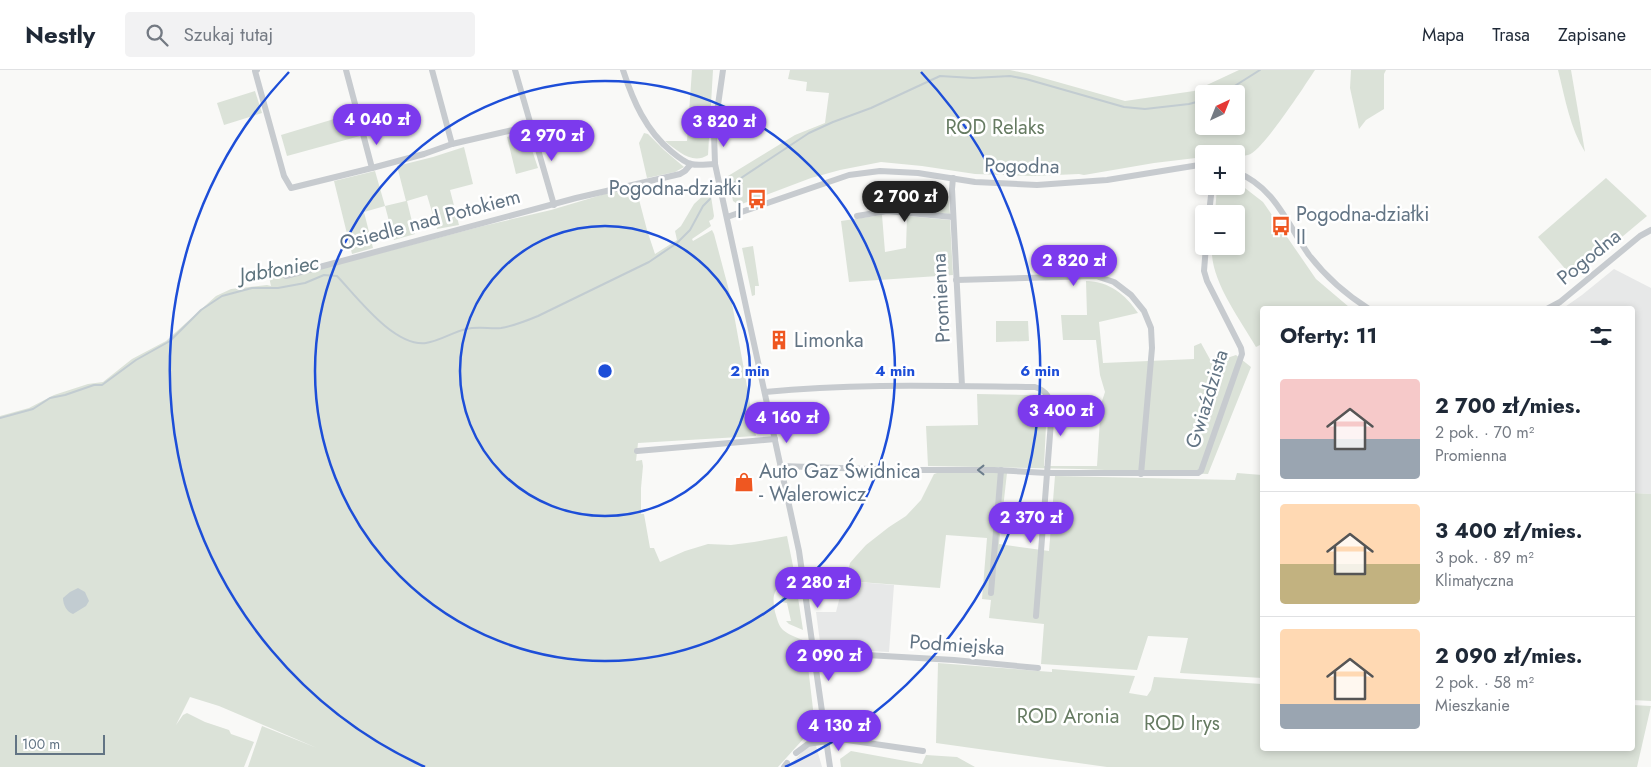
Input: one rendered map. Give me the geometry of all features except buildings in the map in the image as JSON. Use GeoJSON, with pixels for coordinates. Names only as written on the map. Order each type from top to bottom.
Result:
{"type":"FeatureCollection","features":[{"type":"Feature","properties":{"kind":"street"},"geometry":{"type":"LineString","coordinates":[[257,70],[255,71],[284,176],[291,188],[424,154],[452,144],[530,126]]}},
{"type":"Feature","properties":{"kind":"street"},"geometry":{"type":"LineString","coordinates":[[346,70],[372,168]]}},
{"type":"Feature","properties":{"kind":"street"},"geometry":{"type":"LineString","coordinates":[[432,70],[452,144]]}},
{"type":"Feature","properties":{"kind":"street","name":"Osiedle nad Potokiem"},"geometry":{"type":"LineString","coordinates":[[515,70],[554,205]]}},
{"type":"Feature","properties":{"kind":"street"},"geometry":{"type":"LineString","coordinates":[[623,70],[632,98],[658,139],[681,159],[691,164],[715,164]]}},
{"type":"Feature","properties":{"kind":"street"},"geometry":{"type":"LineString","coordinates":[[723,70],[714,133],[715,164],[775,439],[783,466],[799,551],[830,767]]}},
{"type":"Feature","properties":{"kind":"street","name":"Osiedle nad Potokiem"},"geometry":{"type":"LineString","coordinates":[[286,276],[645,181],[680,174],[691,164]]}},
{"type":"Feature","properties":{"kind":"street","name":"Pogodna"},"geometry":{"type":"LineString","coordinates":[[727,217],[849,175],[880,172],[918,173],[975,182],[1037,185],[1107,180],[1195,165]]}},
{"type":"Feature","properties":{"kind":"street"},"geometry":{"type":"LineString","coordinates":[[1245,177],[1269,193],[1320,268],[1341,290],[1365,306]]}},
{"type":"Feature","properties":{"kind":"street","name":"Promienna"},"geometry":{"type":"LineString","coordinates":[[953,178],[962,386]]}},
{"type":"Feature","properties":{"kind":"street"},"geometry":{"type":"LineString","coordinates":[[857,216],[886,211],[954,217]]}},
{"type":"Feature","properties":{"kind":"street","name":"Pogodna"},"geometry":{"type":"LineString","coordinates":[[1553,306],[1560,302],[1640,236],[1651,230]]}},
{"type":"Feature","properties":{"kind":"street","name":"Gwiaździsta"},"geometry":{"type":"LineString","coordinates":[[1141,474],[1194,474],[1201,471],[1242,354],[1241,348],[1207,281],[1204,271],[1205,255]]}},
{"type":"Feature","properties":{"kind":"street"},"geometry":{"type":"LineString","coordinates":[[783,466],[1141,474],[1152,348],[1151,328],[1144,312],[1131,295],[1114,282],[1096,276],[956,280]]}},
{"type":"Feature","properties":{"kind":"street"},"geometry":{"type":"LineString","coordinates":[[765,392],[824,387],[1035,386],[1042,389],[1048,394],[1052,409],[1036,616]]}},
{"type":"Feature","properties":{"kind":"street"},"geometry":{"type":"LineString","coordinates":[[637,451],[775,439]]}},
{"type":"Feature","properties":{"kind":"street"},"geometry":{"type":"LineString","coordinates":[[990,593],[1000,470]]}},
{"type":"Feature","properties":{"kind":"street","name":"Podmiejska"},"geometry":{"type":"LineString","coordinates":[[814,652],[954,660],[1038,668]]}},
{"type":"Feature","properties":{"kind":"street"},"geometry":{"type":"LineString","coordinates":[[796,753],[808,744],[848,739],[923,751]]}},
{"type":"Feature","properties":{"kind":"shaded area"},"geometry":{"type":"Polygon","coordinates":[[[1614,269],[1651,288],[1651,494],[1635,493],[1635,306],[1566,306],[1614,269]]]}},
{"type":"Feature","properties":{"kind":"shaded area"},"geometry":{"type":"Polygon","coordinates":[[[844,581],[894,585],[889,652],[827,649],[820,642],[816,612],[836,612],[844,581]]]}},
{"type":"Feature","properties":{"kind":"shaded area"},"geometry":{"type":"Polygon","coordinates":[[[78,588],[85,592],[89,601],[86,606],[73,614],[66,608],[63,598],[78,588]]]}},
{"type":"Feature","properties":{"kind":"shaded area"},"geometry":{"type":"Polygon","coordinates":[[[816,746],[822,767],[788,767],[807,747],[816,746]]]}},
{"type":"Feature","properties":{"kind":"green space"},"geometry":{"type":"Polygon","coordinates":[[[692,70],[713,70],[708,155],[702,158],[691,158],[665,141],[687,141],[692,70]]]}},
{"type":"Feature","properties":{"kind":"green space","name":"ROD Relaks"},"geometry":{"type":"Polygon","coordinates":[[[790,70],[1010,70],[1125,101],[1195,91],[1195,135],[1245,135],[1245,85],[1207,85],[1239,70],[1315,70],[1273,131],[1263,143],[1247,155],[1245,155],[1245,145],[1195,145],[1195,158],[1084,175],[1033,176],[975,174],[881,162],[811,178],[739,205],[733,201],[728,176],[795,135],[825,123],[829,93],[806,91],[807,82],[788,79],[790,70]]]}},
{"type":"Feature","properties":{"kind":"green space"},"geometry":{"type":"Polygon","coordinates":[[[1351,70],[1386,70],[1384,74],[1384,109],[1366,120],[1359,129],[1350,88],[1351,70]]]}},
{"type":"Feature","properties":{"kind":"green space"},"geometry":{"type":"Polygon","coordinates":[[[1558,70],[1571,70],[1585,152],[1572,123],[1558,70]]]}},
{"type":"Feature","properties":{"kind":"green space"},"geometry":{"type":"Polygon","coordinates":[[[255,91],[262,113],[224,125],[217,103],[255,91]]]}},
{"type":"Feature","properties":{"kind":"green space"},"geometry":{"type":"Polygon","coordinates":[[[354,113],[360,136],[287,156],[281,135],[354,113]]]}},
{"type":"Feature","properties":{"kind":"green space"},"geometry":{"type":"Polygon","coordinates":[[[526,132],[538,168],[516,174],[507,137],[526,132]]]}},
{"type":"Feature","properties":{"kind":"green space"},"geometry":{"type":"Polygon","coordinates":[[[644,133],[648,134],[684,167],[675,172],[647,178],[639,143],[644,133]]]}},
{"type":"Feature","properties":{"kind":"green space"},"geometry":{"type":"Polygon","coordinates":[[[464,147],[473,184],[450,190],[459,225],[437,229],[427,195],[407,201],[415,234],[394,240],[385,206],[406,201],[397,166],[464,147]]]}},
{"type":"Feature","properties":{"kind":"green space"},"geometry":{"type":"Polygon","coordinates":[[[375,171],[385,206],[364,212],[373,248],[352,254],[334,181],[375,171]]]}},
{"type":"Feature","properties":{"kind":"green space"},"geometry":{"type":"Polygon","coordinates":[[[1606,178],[1647,216],[1573,278],[1538,237],[1606,178]]]}},
{"type":"Feature","properties":{"kind":"green space"},"geometry":{"type":"Polygon","coordinates":[[[645,182],[636,188],[655,254],[677,240],[675,231],[681,226],[694,204],[708,191],[711,196],[714,216],[709,221],[711,226],[692,239],[693,241],[712,230],[714,234],[731,298],[756,436],[638,443],[636,461],[642,460],[643,466],[641,514],[644,514],[650,548],[654,548],[660,562],[685,551],[708,544],[731,545],[787,536],[796,581],[783,585],[776,590],[774,594],[775,612],[783,630],[805,641],[815,726],[778,767],[248,767],[262,726],[317,748],[219,706],[190,697],[176,725],[183,715],[187,713],[205,722],[229,730],[231,734],[254,742],[244,767],[0,767],[0,416],[29,408],[54,395],[88,384],[103,382],[132,359],[166,341],[216,296],[231,289],[271,286],[269,277],[284,273],[286,278],[551,210],[645,182]]]}},
{"type":"Feature","properties":{"kind":"green space"},"geometry":{"type":"Polygon","coordinates":[[[923,185],[942,187],[948,193],[950,214],[922,211],[923,185]]]}},
{"type":"Feature","properties":{"kind":"green space"},"geometry":{"type":"Polygon","coordinates":[[[1245,188],[1263,202],[1316,279],[1348,306],[1260,306],[1260,345],[1256,347],[1220,285],[1212,259],[1212,255],[1245,255],[1245,205],[1216,205],[1216,195],[1245,195],[1245,188]]]}},
{"type":"Feature","properties":{"kind":"green space"},"geometry":{"type":"Polygon","coordinates":[[[882,215],[885,252],[906,248],[907,216],[950,220],[953,275],[849,282],[841,221],[882,215]]]}},
{"type":"Feature","properties":{"kind":"green space"},"geometry":{"type":"Polygon","coordinates":[[[753,246],[759,286],[755,286],[755,295],[752,296],[742,248],[753,246]]]}},
{"type":"Feature","properties":{"kind":"green space"},"geometry":{"type":"Polygon","coordinates":[[[1086,281],[1102,283],[1116,290],[1128,300],[1138,313],[1099,322],[1103,363],[1194,359],[1194,346],[1201,343],[1212,363],[1236,355],[1251,367],[1208,474],[928,466],[926,426],[978,425],[977,394],[1030,395],[1047,405],[1044,466],[1097,466],[1101,404],[1105,392],[1100,375],[1096,340],[1063,340],[1061,315],[1087,315],[1086,281]]]}},
{"type":"Feature","properties":{"kind":"green space"},"geometry":{"type":"Polygon","coordinates":[[[996,321],[1028,321],[1029,341],[996,342],[996,321]]]}},
{"type":"Feature","properties":{"kind":"green space"},"geometry":{"type":"Polygon","coordinates":[[[1007,473],[999,544],[1049,551],[1055,476],[1235,480],[1237,473],[1260,475],[1260,678],[1180,673],[1188,638],[1148,636],[1137,670],[1041,664],[1044,624],[989,618],[991,600],[982,599],[987,538],[946,535],[940,588],[846,581],[850,563],[866,545],[906,516],[921,500],[934,474],[1007,473]]]}},
{"type":"Feature","properties":{"kind":"green space"},"geometry":{"type":"Polygon","coordinates":[[[1635,493],[1651,494],[1651,701],[1635,700],[1635,493]]]}},
{"type":"Feature","properties":{"kind":"green space"},"geometry":{"type":"Polygon","coordinates":[[[790,590],[797,591],[803,630],[786,621],[791,621],[787,603],[781,602],[784,594],[790,590]]]}},
{"type":"Feature","properties":{"kind":"green space"},"geometry":{"type":"Polygon","coordinates":[[[938,663],[1052,672],[1052,669],[1135,676],[1129,693],[1147,696],[1151,690],[1154,677],[1260,684],[1260,751],[1635,751],[1635,705],[1651,706],[1637,767],[1107,767],[936,743],[938,663]]]}},
{"type":"Feature","properties":{"kind":"green space"},"geometry":{"type":"Polygon","coordinates":[[[851,751],[922,764],[926,755],[957,757],[975,767],[841,767],[840,759],[851,751]]]}},
{"type":"Feature","properties":{"kind":"waterway","name":"Jabłoniec"},"geometry":{"type":"LineString","coordinates":[[1236,85],[1260,70]]}},
{"type":"Feature","properties":{"kind":"waterway","name":"Jabłoniec"},"geometry":{"type":"LineString","coordinates":[[726,188],[809,133],[871,108],[940,76],[973,78],[1010,76],[1124,107],[1145,109],[1195,102]]}},
{"type":"Feature","properties":{"kind":"waterway","name":"Jabłoniec"},"geometry":{"type":"LineString","coordinates":[[0,418],[33,409],[50,398],[94,385],[102,385],[136,360],[170,341],[201,310],[222,296],[252,288],[278,288],[305,283],[324,275],[337,276],[377,319],[401,337],[414,342],[431,342],[470,328],[501,328],[515,325],[538,316],[649,262],[677,243],[690,230],[703,206],[710,199]]}},
{"type":"Feature","properties":{"kind":"place","name":"Pogodna-działki I"},"geometry":{"type":"Point","coordinates":[757,199]}},
{"type":"Feature","properties":{"kind":"place","name":"Pogodna-działki II"},"geometry":{"type":"Point","coordinates":[1281,226]}},
{"type":"Feature","properties":{"kind":"place","name":"Limonka"},"geometry":{"type":"Point","coordinates":[779,340]}},
{"type":"Feature","properties":{"kind":"place","name":"Auto Gaz Świdnica - Walerowicz"},"geometry":{"type":"Point","coordinates":[744,482]}},
{"type":"Feature","properties":{"kind":"park label","name":"ROD Aronia"},"geometry":{"type":"Point","coordinates":[1068,716]}},
{"type":"Feature","properties":{"kind":"park label","name":"ROD Irys"},"geometry":{"type":"Point","coordinates":[1182,723]}}]}
